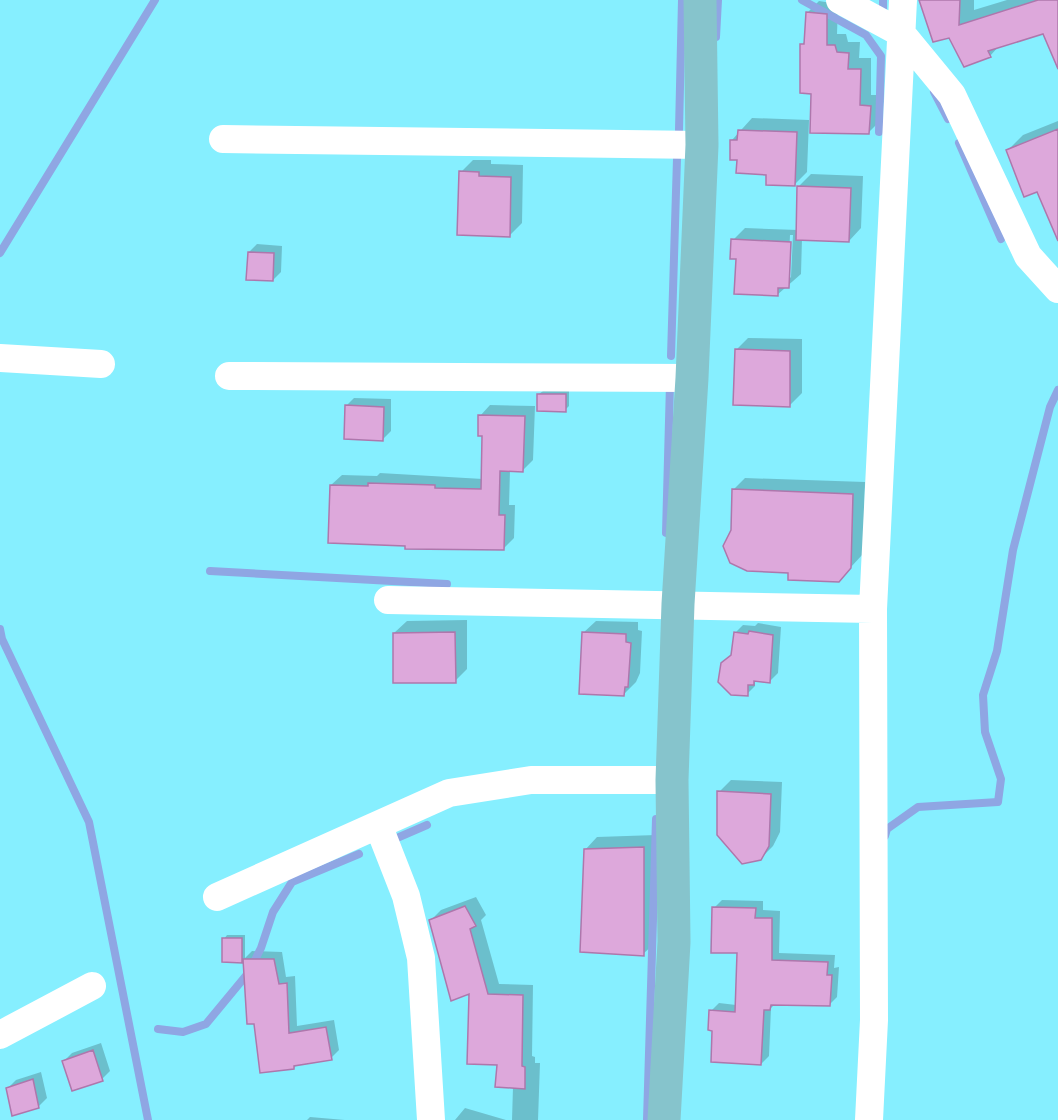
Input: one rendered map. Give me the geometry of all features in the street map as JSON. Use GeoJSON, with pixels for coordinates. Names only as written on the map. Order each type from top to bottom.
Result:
{"type":"FeatureCollection","features":[{"type":"Feature","properties":{"kind":"main road"},"geometry":{"type":"LineString","coordinates":[[664,1120],[674,942],[672,780],[678,604],[692,378],[702,145],[700,0]]}},
{"type":"Feature","properties":{"kind":"street"},"geometry":{"type":"LineString","coordinates":[[840,0],[901,33],[952,95],[1028,256],[1058,289]]}},
{"type":"Feature","properties":{"kind":"street"},"geometry":{"type":"LineString","coordinates":[[869,1120],[874,1020],[873,609],[903,0]]}},
{"type":"Feature","properties":{"kind":"street"},"geometry":{"type":"LineString","coordinates":[[224,139],[702,145]]}},
{"type":"Feature","properties":{"kind":"street"},"geometry":{"type":"LineString","coordinates":[[0,358],[101,364]]}},
{"type":"Feature","properties":{"kind":"street"},"geometry":{"type":"LineString","coordinates":[[229,376],[692,378]]}},
{"type":"Feature","properties":{"kind":"street"},"geometry":{"type":"LineString","coordinates":[[388,600],[873,609]]}},
{"type":"Feature","properties":{"kind":"street"},"geometry":{"type":"LineString","coordinates":[[218,897],[379,827],[449,793],[531,780],[672,780]]}},
{"type":"Feature","properties":{"kind":"street"},"geometry":{"type":"LineString","coordinates":[[379,827],[406,896],[421,958],[431,1120]]}},
{"type":"Feature","properties":{"kind":"street"},"geometry":{"type":"LineString","coordinates":[[0,1035],[92,986]]}},
{"type":"Feature","properties":{"kind":"building"},"geometry":{"type":"Polygon","coordinates":[[[919,0],[960,0],[959,25],[1038,0],[1058,0],[1058,69],[1043,34],[988,51],[991,57],[964,67],[949,38],[933,42],[919,0]]]}},
{"type":"Feature","properties":{"kind":"building"},"geometry":{"type":"Polygon","coordinates":[[[806,12],[827,14],[827,45],[835,45],[837,52],[849,53],[848,69],[861,69],[860,105],[871,106],[869,134],[810,133],[811,94],[800,93],[800,44],[804,44],[806,12]]]}},
{"type":"Feature","properties":{"kind":"building"},"geometry":{"type":"Polygon","coordinates":[[[1058,129],[1058,241],[1037,192],[1024,197],[1006,150],[1058,129]]]}},
{"type":"Feature","properties":{"kind":"building"},"geometry":{"type":"Polygon","coordinates":[[[738,130],[797,132],[795,186],[766,185],[766,175],[736,173],[737,160],[730,160],[730,140],[737,140],[738,130]]]}},
{"type":"Feature","properties":{"kind":"building"},"geometry":{"type":"Polygon","coordinates":[[[459,171],[479,172],[479,176],[511,177],[510,237],[457,235],[459,171]]]}},
{"type":"Feature","properties":{"kind":"building"},"geometry":{"type":"Polygon","coordinates":[[[797,186],[851,188],[849,242],[796,240],[797,186]]]}},
{"type":"Feature","properties":{"kind":"building"},"geometry":{"type":"Polygon","coordinates":[[[731,239],[791,242],[789,288],[778,288],[778,296],[734,294],[736,259],[730,259],[731,239]]]}},
{"type":"Feature","properties":{"kind":"building"},"geometry":{"type":"Polygon","coordinates":[[[248,252],[274,253],[273,281],[246,280],[248,252]]]}},
{"type":"Feature","properties":{"kind":"building"},"geometry":{"type":"Polygon","coordinates":[[[735,349],[790,351],[790,407],[733,405],[735,349]]]}},
{"type":"Feature","properties":{"kind":"building"},"geometry":{"type":"Polygon","coordinates":[[[537,394],[566,394],[566,412],[537,411],[537,394]]]}},
{"type":"Feature","properties":{"kind":"building"},"geometry":{"type":"Polygon","coordinates":[[[345,405],[384,407],[383,441],[344,439],[345,405]]]}},
{"type":"Feature","properties":{"kind":"building"},"geometry":{"type":"Polygon","coordinates":[[[478,415],[525,416],[523,472],[500,471],[499,515],[505,515],[504,550],[405,549],[405,546],[328,543],[330,485],[368,486],[368,483],[481,489],[482,436],[478,436],[478,415]]]}},
{"type":"Feature","properties":{"kind":"building"},"geometry":{"type":"Polygon","coordinates":[[[732,489],[853,494],[851,568],[839,582],[788,580],[788,573],[747,571],[730,563],[723,546],[731,530],[732,489]]]}},
{"type":"Feature","properties":{"kind":"building"},"geometry":{"type":"Polygon","coordinates":[[[749,631],[773,635],[770,683],[754,681],[754,685],[748,685],[748,696],[731,695],[718,682],[721,663],[731,655],[734,632],[748,634],[749,631]]]}},
{"type":"Feature","properties":{"kind":"building"},"geometry":{"type":"Polygon","coordinates":[[[455,632],[456,683],[393,683],[393,633],[455,632]]]}},
{"type":"Feature","properties":{"kind":"building"},"geometry":{"type":"Polygon","coordinates":[[[582,632],[626,634],[626,642],[631,643],[628,687],[625,687],[624,696],[579,694],[582,632]]]}},
{"type":"Feature","properties":{"kind":"building"},"geometry":{"type":"Polygon","coordinates":[[[717,791],[771,794],[769,846],[761,860],[742,864],[717,835],[717,791]]]}},
{"type":"Feature","properties":{"kind":"building"},"geometry":{"type":"Polygon","coordinates":[[[644,847],[644,956],[580,952],[584,849],[644,847]]]}},
{"type":"Feature","properties":{"kind":"building"},"geometry":{"type":"Polygon","coordinates":[[[465,906],[476,926],[470,929],[488,994],[523,995],[522,1066],[525,1067],[525,1089],[495,1087],[497,1065],[467,1064],[469,994],[451,1001],[429,920],[465,906]]]}},
{"type":"Feature","properties":{"kind":"building"},"geometry":{"type":"Polygon","coordinates":[[[712,907],[756,908],[755,918],[772,918],[772,960],[828,962],[827,975],[832,975],[830,1006],[771,1005],[770,1010],[764,1010],[761,1065],[711,1062],[712,1031],[708,1030],[709,1010],[735,1012],[737,953],[711,953],[712,907]]]}},
{"type":"Feature","properties":{"kind":"building"},"geometry":{"type":"Polygon","coordinates":[[[222,938],[242,938],[242,963],[222,962],[222,938]]]}},
{"type":"Feature","properties":{"kind":"building"},"geometry":{"type":"Polygon","coordinates":[[[243,959],[274,959],[279,984],[287,983],[289,1033],[326,1027],[332,1060],[294,1066],[294,1069],[260,1073],[254,1024],[247,1024],[243,959]]]}},
{"type":"Feature","properties":{"kind":"building"},"geometry":{"type":"Polygon","coordinates":[[[93,1050],[103,1081],[72,1091],[62,1061],[93,1050]]]}},
{"type":"Feature","properties":{"kind":"building"},"geometry":{"type":"Polygon","coordinates":[[[33,1079],[39,1108],[12,1116],[6,1088],[33,1079]]]}},
{"type":"Feature","properties":{"kind":"waterway"},"geometry":{"type":"LineString","coordinates":[[0,253],[155,0]]}},
{"type":"Feature","properties":{"kind":"waterway"},"geometry":{"type":"LineString","coordinates":[[679,130],[682,0]]}},
{"type":"Feature","properties":{"kind":"waterway"},"geometry":{"type":"LineString","coordinates":[[716,37],[718,0]]}},
{"type":"Feature","properties":{"kind":"waterway"},"geometry":{"type":"LineString","coordinates":[[802,0],[866,35],[881,56],[879,132]]}},
{"type":"Feature","properties":{"kind":"waterway"},"geometry":{"type":"LineString","coordinates":[[883,0],[883,8]]}},
{"type":"Feature","properties":{"kind":"waterway"},"geometry":{"type":"LineString","coordinates":[[934,92],[948,119]]}},
{"type":"Feature","properties":{"kind":"waterway"},"geometry":{"type":"LineString","coordinates":[[959,143],[1001,239]]}},
{"type":"Feature","properties":{"kind":"waterway"},"geometry":{"type":"LineString","coordinates":[[671,356],[677,159]]}},
{"type":"Feature","properties":{"kind":"waterway"},"geometry":{"type":"LineString","coordinates":[[666,533],[670,384]]}},
{"type":"Feature","properties":{"kind":"waterway"},"geometry":{"type":"LineString","coordinates":[[885,836],[887,829],[918,807],[998,802],[1001,779],[985,732],[983,695],[997,651],[1013,550],[1050,407],[1058,390]]}},
{"type":"Feature","properties":{"kind":"waterway"},"geometry":{"type":"LineString","coordinates":[[210,571],[447,584]]}},
{"type":"Feature","properties":{"kind":"waterway"},"geometry":{"type":"LineString","coordinates":[[0,629],[2,639],[89,822],[148,1120]]}},
{"type":"Feature","properties":{"kind":"waterway"},"geometry":{"type":"LineString","coordinates":[[647,1120],[656,819]]}},
{"type":"Feature","properties":{"kind":"waterway"},"geometry":{"type":"LineString","coordinates":[[390,841],[427,825]]}},
{"type":"Feature","properties":{"kind":"waterway"},"geometry":{"type":"LineString","coordinates":[[158,1029],[183,1032],[206,1024],[249,972],[261,948],[273,912],[292,882],[359,854]]}}]}
